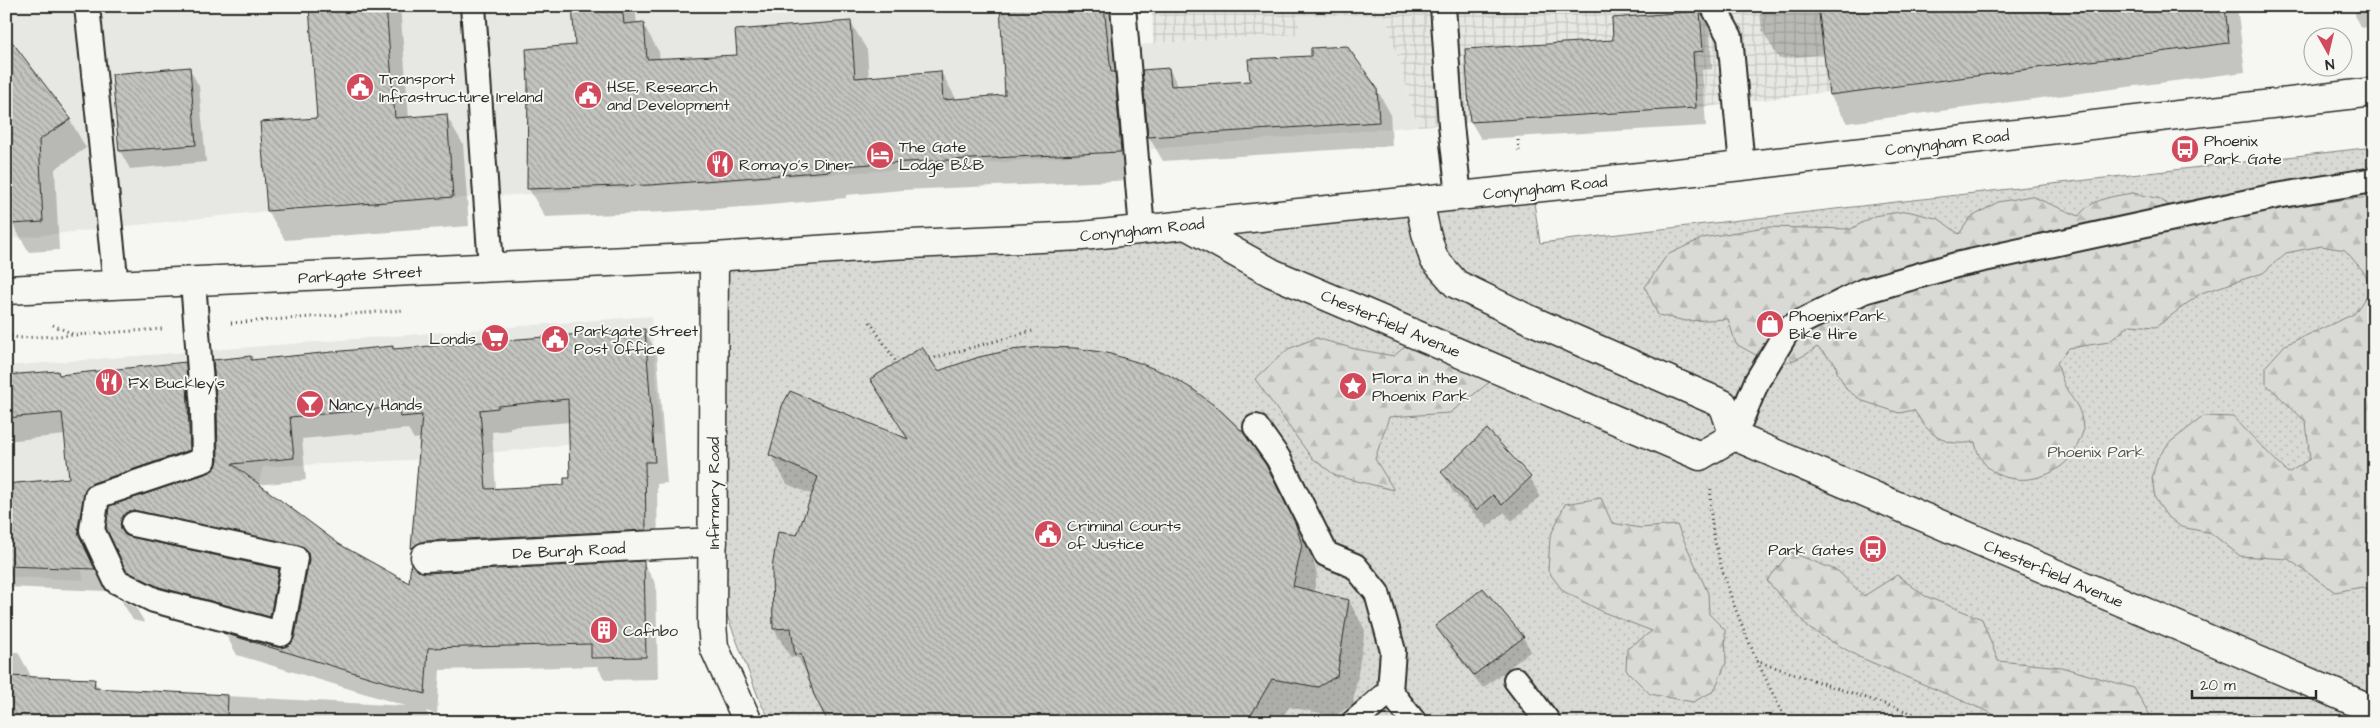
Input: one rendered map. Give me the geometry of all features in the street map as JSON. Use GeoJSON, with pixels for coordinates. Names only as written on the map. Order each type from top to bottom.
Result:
{"type":"FeatureCollection","features":[{"type":"Feature","properties":{"kind":"main road","name":"Conyngham Road"},"geometry":{"type":"LineString","coordinates":[[714,257],[890,244],[1082,236],[1742,166],[2374,92]]}},
{"type":"Feature","properties":{"kind":"main road"},"geometry":{"type":"LineString","coordinates":[[1419,200],[1434,260],[1456,284],[1526,318],[1723,404],[1734,436]]}},
{"type":"Feature","properties":{"kind":"main road","name":"Chesterfield Avenue"},"geometry":{"type":"LineString","coordinates":[[1186,225],[1272,272],[1700,456],[1734,436],[2374,710]]}},
{"type":"Feature","properties":{"kind":"main road","name":"Parkgate Street"},"geometry":{"type":"LineString","coordinates":[[6,290],[714,257]]}},
{"type":"Feature","properties":{"kind":"main road","name":"Infirmary Road"},"geometry":{"type":"LineString","coordinates":[[714,257],[714,647],[748,722]]}},
{"type":"Feature","properties":{"kind":"main road","name":"De Burgh Road"},"geometry":{"type":"LineString","coordinates":[[425,557],[713,542]]}},
{"type":"Feature","properties":{"kind":"lane"},"geometry":{"type":"LineString","coordinates":[[87,6],[116,286]]}},
{"type":"Feature","properties":{"kind":"lane"},"geometry":{"type":"LineString","coordinates":[[473,6],[491,267]]}},
{"type":"Feature","properties":{"kind":"lane"},"geometry":{"type":"LineString","coordinates":[[1123,6],[1142,230]]}},
{"type":"Feature","properties":{"kind":"lane"},"geometry":{"type":"LineString","coordinates":[[1443,6],[1451,124],[1459,196]]}},
{"type":"Feature","properties":{"kind":"lane"},"geometry":{"type":"LineString","coordinates":[[1713,6],[1730,37],[1742,166]]}},
{"type":"Feature","properties":{"kind":"lane"},"geometry":{"type":"LineString","coordinates":[[1734,436],[1757,382],[1789,328],[1864,291],[1975,261],[2276,196],[2374,180]]}},
{"type":"Feature","properties":{"kind":"lane"},"geometry":{"type":"LineString","coordinates":[[134,524],[295,558],[281,634],[154,600],[116,581],[92,530],[97,496],[204,460],[203,408],[193,282]]}},
{"type":"Feature","properties":{"kind":"lane"},"geometry":{"type":"LineString","coordinates":[[1256,427],[1278,458],[1326,554],[1355,566],[1377,592],[1393,651],[1390,691],[1414,722]]}},
{"type":"Feature","properties":{"kind":"lane"},"geometry":{"type":"LineString","coordinates":[[1516,680],[1548,722]]}},
{"type":"Feature","properties":{"kind":"lane"},"geometry":{"type":"LineString","coordinates":[[1354,722],[1390,691]]}},
{"type":"Feature","properties":{"kind":"path"},"geometry":{"type":"LineString","coordinates":[[1518,140],[1519,150]]}},
{"type":"Feature","properties":{"kind":"path"},"geometry":{"type":"LineString","coordinates":[[870,322],[897,363]]}},
{"type":"Feature","properties":{"kind":"path"},"geometry":{"type":"LineString","coordinates":[[930,359],[1032,331]]}},
{"type":"Feature","properties":{"kind":"path"},"geometry":{"type":"LineString","coordinates":[[6,335],[19,338],[76,335]]}},
{"type":"Feature","properties":{"kind":"path"},"geometry":{"type":"LineString","coordinates":[[1734,436],[1710,490],[1712,527],[1724,572],[1756,661],[1787,722]]}},
{"type":"Feature","properties":{"kind":"path"},"geometry":{"type":"LineString","coordinates":[[1756,661],[1938,722]]}},
{"type":"Feature","properties":{"kind":"shaded area"},"geometry":{"type":"Polygon","coordinates":[[[6,6],[1108,6],[1110,47],[1300,34],[1297,15],[1385,15],[1418,126],[971,165],[267,211],[8,239],[6,238],[6,6]]]}},
{"type":"Feature","properties":{"kind":"shaded area"},"geometry":{"type":"Polygon","coordinates":[[[1152,6],[2225,6],[2229,43],[1696,108],[1418,126],[1385,15],[1298,15],[1300,34],[1153,44],[1152,6]]]}},
{"type":"Feature","properties":{"kind":"shaded area"},"geometry":{"type":"Polygon","coordinates":[[[651,316],[661,435],[428,459],[263,467],[259,483],[64,492],[84,580],[6,577],[6,366],[651,316]]]}},
{"type":"Feature","properties":{"kind":"green space","name":"Phoenix Park"},"geometry":{"type":"Polygon","coordinates":[[[2374,147],[2374,722],[772,722],[761,704],[713,579],[714,257],[1532,189],[1540,243],[2374,147]]]}},
{"type":"Feature","properties":{"kind":"green space"},"geometry":{"type":"Polygon","coordinates":[[[2133,193],[2160,199],[2171,207],[2182,201],[2214,199],[2283,208],[2374,197],[2374,591],[2362,587],[2335,592],[2288,559],[2240,556],[2211,533],[2181,527],[2166,515],[2155,498],[2152,478],[2157,459],[2169,443],[2204,416],[2233,417],[2288,473],[2310,459],[2306,422],[2266,384],[2266,366],[2285,345],[2354,314],[2372,288],[2363,271],[2345,250],[2321,246],[2286,253],[2263,273],[2201,293],[2156,327],[2130,325],[2109,342],[2069,348],[2057,363],[2065,385],[2079,411],[2083,429],[2082,435],[2069,459],[2056,470],[2040,477],[2024,479],[2007,478],[1992,471],[1981,459],[1975,442],[1954,443],[1939,438],[1926,427],[1914,410],[1899,413],[1863,401],[1847,390],[1837,372],[1835,363],[1817,347],[1795,360],[1776,362],[1768,360],[1736,344],[1728,319],[1686,321],[1658,315],[1645,287],[1667,255],[1703,238],[1764,227],[1851,229],[1874,216],[1907,211],[1939,219],[1959,234],[1970,218],[1998,202],[2031,196],[2079,216],[2096,202],[2110,197],[2133,193]]]}},
{"type":"Feature","properties":{"kind":"green space"},"geometry":{"type":"Polygon","coordinates":[[[1419,334],[1491,381],[1450,413],[1389,417],[1375,459],[1394,490],[1336,476],[1311,457],[1255,379],[1288,349],[1316,338],[1355,349],[1394,356],[1419,334]]]}},
{"type":"Feature","properties":{"kind":"green space"},"geometry":{"type":"Polygon","coordinates":[[[1601,498],[1612,523],[1640,528],[1677,525],[1708,593],[1709,614],[1725,630],[1726,663],[1714,691],[1693,702],[1650,694],[1626,670],[1627,649],[1652,631],[1603,612],[1563,591],[1548,571],[1550,537],[1565,504],[1601,498]]]}},
{"type":"Feature","properties":{"kind":"green space"},"geometry":{"type":"Polygon","coordinates":[[[1790,552],[1838,571],[1864,596],[1897,575],[1925,596],[1982,619],[1998,661],[2061,667],[2134,688],[2154,722],[2006,722],[1989,712],[1859,657],[1810,629],[1767,581],[1790,552]]]}},
{"type":"Feature","properties":{"kind":"building"},"geometry":{"type":"Polygon","coordinates":[[[309,6],[386,6],[395,118],[447,114],[453,197],[267,211],[260,122],[317,118],[309,6]]]}},
{"type":"Feature","properties":{"kind":"building"},"geometry":{"type":"Polygon","coordinates":[[[572,6],[622,6],[624,24],[644,22],[647,59],[737,55],[735,30],[851,21],[855,78],[941,71],[943,100],[1005,95],[1000,6],[1104,6],[1111,72],[1115,72],[1121,152],[886,163],[830,167],[830,171],[650,185],[527,189],[528,83],[526,49],[575,45],[572,6]]]}},
{"type":"Feature","properties":{"kind":"building"},"geometry":{"type":"Polygon","coordinates":[[[1818,6],[2225,6],[2229,43],[1829,95],[1818,6]]]}},
{"type":"Feature","properties":{"kind":"building"},"geometry":{"type":"Polygon","coordinates":[[[1700,11],[1703,51],[1693,52],[1696,108],[1470,122],[1465,49],[1613,40],[1612,18],[1700,11]]]}},
{"type":"Feature","properties":{"kind":"building"},"geometry":{"type":"Polygon","coordinates":[[[6,34],[71,119],[39,140],[43,222],[11,224],[8,162],[6,163],[6,34]]]}},
{"type":"Feature","properties":{"kind":"building"},"geometry":{"type":"Polygon","coordinates":[[[1347,46],[1377,88],[1379,122],[1148,137],[1142,70],[1169,68],[1171,86],[1250,81],[1248,59],[1311,56],[1311,48],[1347,46]]]}},
{"type":"Feature","properties":{"kind":"building"},"geometry":{"type":"Polygon","coordinates":[[[190,67],[196,145],[119,151],[112,74],[190,67]]]}},
{"type":"Feature","properties":{"kind":"building"},"geometry":{"type":"Polygon","coordinates":[[[645,329],[655,462],[645,462],[646,530],[424,541],[411,549],[422,415],[400,417],[399,407],[290,417],[294,458],[232,464],[339,544],[409,583],[411,562],[418,571],[426,573],[644,561],[646,657],[591,658],[591,644],[428,648],[425,694],[223,633],[277,647],[291,644],[295,636],[309,560],[308,553],[304,547],[137,511],[129,511],[121,521],[121,529],[125,535],[131,537],[279,569],[270,617],[159,587],[126,571],[106,528],[109,506],[208,473],[216,467],[218,460],[217,408],[213,360],[251,356],[251,360],[393,346],[393,349],[645,329]],[[568,399],[498,406],[498,408],[480,410],[486,489],[564,485],[564,478],[570,478],[568,399]]]}},
{"type":"Feature","properties":{"kind":"building","name":"Criminal Courts of Justice"},"geometry":{"type":"Polygon","coordinates":[[[922,347],[938,371],[979,357],[1011,350],[1043,347],[1075,348],[1107,353],[1167,374],[1194,390],[1220,410],[1243,432],[1266,465],[1295,522],[1302,545],[1293,586],[1349,600],[1337,676],[1318,687],[1272,679],[1247,722],[828,722],[814,695],[801,654],[795,655],[791,628],[773,629],[772,568],[778,532],[797,535],[818,477],[769,455],[782,406],[790,391],[908,439],[870,379],[922,347]]]}},
{"type":"Feature","properties":{"kind":"building"},"geometry":{"type":"Polygon","coordinates":[[[186,362],[190,450],[93,483],[87,487],[78,528],[79,535],[95,569],[6,566],[6,484],[69,478],[62,413],[6,418],[6,375],[58,371],[59,375],[186,362]]]}},
{"type":"Feature","properties":{"kind":"building"},"geometry":{"type":"Polygon","coordinates":[[[1487,429],[1531,477],[1502,505],[1493,495],[1476,510],[1441,472],[1487,429]]]}},
{"type":"Feature","properties":{"kind":"building"},"geometry":{"type":"Polygon","coordinates":[[[1483,588],[1524,637],[1474,675],[1435,626],[1483,588]]]}},
{"type":"Feature","properties":{"kind":"building"},"geometry":{"type":"Polygon","coordinates":[[[6,676],[95,679],[94,688],[228,695],[227,722],[6,722],[6,676]]]}},
{"type":"Feature","properties":{"kind":"place","name":"Transport Infrastructure Ireland"},"geometry":{"type":"Point","coordinates":[360,87]}},
{"type":"Feature","properties":{"kind":"place","name":"HSE, Research and Development"},"geometry":{"type":"Point","coordinates":[588,95]}},
{"type":"Feature","properties":{"kind":"place","name":"Phoenix Park Gate"},"geometry":{"type":"Point","coordinates":[2185,149]}},
{"type":"Feature","properties":{"kind":"place","name":"The Gate Lodge B&B"},"geometry":{"type":"Point","coordinates":[880,155]}},
{"type":"Feature","properties":{"kind":"place","name":"Romayo's Diner"},"geometry":{"type":"Point","coordinates":[720,164]}},
{"type":"Feature","properties":{"kind":"place","name":"Phoenix Park Bike Hire"},"geometry":{"type":"Point","coordinates":[1770,324]}},
{"type":"Feature","properties":{"kind":"place","name":"Londis"},"geometry":{"type":"Point","coordinates":[495,338]}},
{"type":"Feature","properties":{"kind":"place","name":"Parkgate Street Post Office"},"geometry":{"type":"Point","coordinates":[555,339]}},
{"type":"Feature","properties":{"kind":"place","name":"FX Buckley's"},"geometry":{"type":"Point","coordinates":[109,382]}},
{"type":"Feature","properties":{"kind":"place","name":"Flora in the Phoenix Park"},"geometry":{"type":"Point","coordinates":[1353,386]}},
{"type":"Feature","properties":{"kind":"place","name":"Nancy Hands"},"geometry":{"type":"Point","coordinates":[310,404]}},
{"type":"Feature","properties":{"kind":"place","name":"Criminal Courts of Justice"},"geometry":{"type":"Point","coordinates":[1048,534]}},
{"type":"Feature","properties":{"kind":"place","name":"Park Gates"},"geometry":{"type":"Point","coordinates":[1873,549]}},
{"type":"Feature","properties":{"kind":"place","name":"Cafnbo"},"geometry":{"type":"Point","coordinates":[604,630]}}]}
